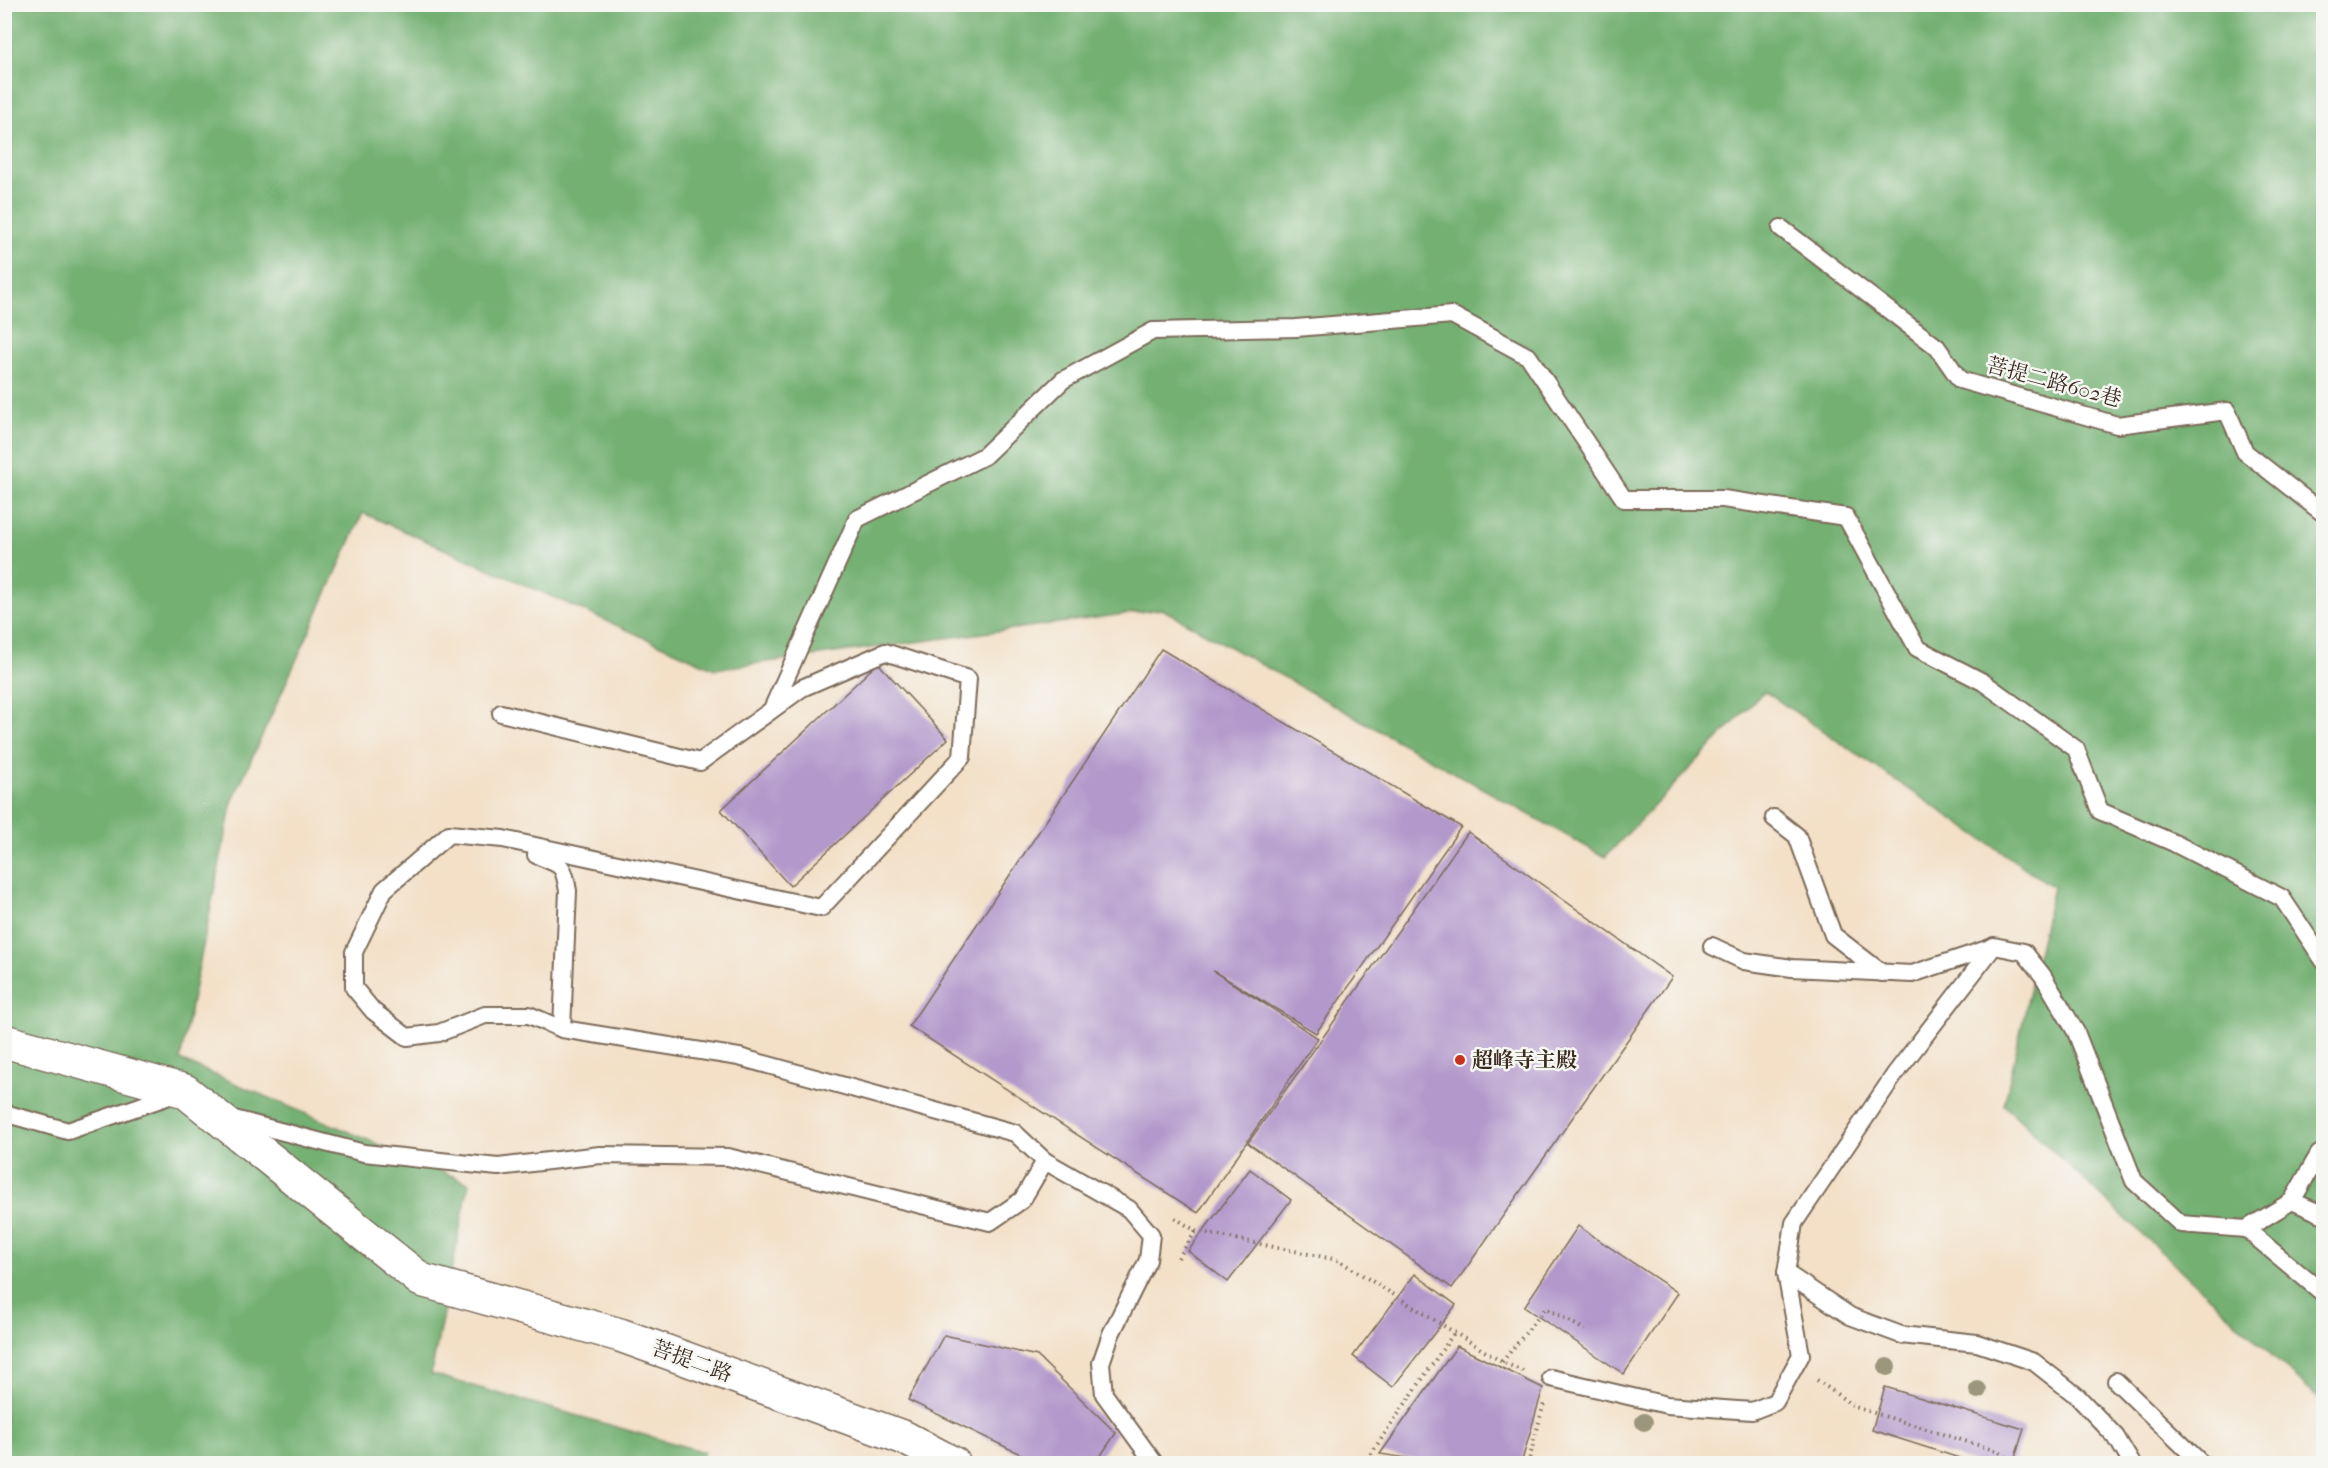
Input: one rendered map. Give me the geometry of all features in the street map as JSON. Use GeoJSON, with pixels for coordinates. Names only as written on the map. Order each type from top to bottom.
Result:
{"type":"FeatureCollection","features":[{"type":"Feature","properties":{"kind":"street"},"geometry":{"type":"LineString","coordinates":[[4,1041],[185,1090]]}},
{"type":"Feature","properties":{"kind":"street","name":"菩提二路"},"geometry":{"type":"LineString","coordinates":[[185,1090],[422,1280],[620,1335],[905,1438],[954,1464]]}},
{"type":"Feature","properties":{"kind":"lane","name":"菩提二路602巷"},"geometry":{"type":"LineString","coordinates":[[1781,228],[1937,347],[1960,380],[2117,425],[2227,411],[2245,452],[2324,514]]}},
{"type":"Feature","properties":{"kind":"lane"},"geometry":{"type":"LineString","coordinates":[[771,710],[857,519],[984,456],[1063,380],[1153,331],[1296,328],[1452,315],[1529,357],[1624,499],[1723,499],[1846,517],[1917,648],[1983,682],[2076,748],[2100,811],[2174,843],[2282,898],[2324,961]]}},
{"type":"Feature","properties":{"kind":"lane"},"geometry":{"type":"LineString","coordinates":[[501,713],[700,762],[802,688],[885,652],[968,679],[962,758],[820,908],[503,839],[449,834],[384,890],[354,952],[354,988],[373,1011],[407,1037],[439,1033],[485,1015],[529,1015],[562,1029],[739,1058],[1015,1133],[1045,1161],[1129,1209],[1151,1235],[1148,1260],[1111,1334],[1101,1363],[1104,1394],[1155,1464]]}},
{"type":"Feature","properties":{"kind":"lane"},"geometry":{"type":"LineString","coordinates":[[1774,818],[1797,836],[1833,935],[1882,973]]}},
{"type":"Feature","properties":{"kind":"lane"},"geometry":{"type":"LineString","coordinates":[[503,839],[557,863],[564,872],[567,891],[562,1029]]}},
{"type":"Feature","properties":{"kind":"lane"},"geometry":{"type":"LineString","coordinates":[[1712,946],[1744,961],[1792,968],[1912,975],[1994,946],[2024,952],[2043,976],[2076,1032],[2134,1181],[2181,1224],[2246,1229],[2324,1294]]}},
{"type":"Feature","properties":{"kind":"lane"},"geometry":{"type":"LineString","coordinates":[[1551,1378],[1667,1405],[1752,1411],[1775,1402],[1801,1355],[1786,1273],[1794,1223],[1894,1074],[1994,946]]}},
{"type":"Feature","properties":{"kind":"lane"},"geometry":{"type":"LineString","coordinates":[[4,1113],[68,1131],[185,1090],[239,1122],[364,1153],[498,1167],[600,1155],[728,1156],[990,1222],[1022,1200],[1045,1161]]}},
{"type":"Feature","properties":{"kind":"lane"},"geometry":{"type":"LineString","coordinates":[[2246,1229],[2292,1201],[2319,1154],[2324,1151]]}},
{"type":"Feature","properties":{"kind":"lane"},"geometry":{"type":"LineString","coordinates":[[2292,1201],[2324,1215]]}},
{"type":"Feature","properties":{"kind":"lane"},"geometry":{"type":"LineString","coordinates":[[1786,1273],[1850,1316],[1901,1335],[1977,1343],[2034,1362],[2085,1404],[2116,1437],[2132,1464]]}},
{"type":"Feature","properties":{"kind":"lane"},"geometry":{"type":"LineString","coordinates":[[2116,1381],[2202,1464]]}},
{"type":"Feature","properties":{"kind":"path"},"geometry":{"type":"LineString","coordinates":[[1165,1212],[1196,1231],[1338,1260],[1502,1362],[1533,1375],[1551,1378],[1528,1464]]}},
{"type":"Feature","properties":{"kind":"path"},"geometry":{"type":"LineString","coordinates":[[1502,1362],[1546,1308],[1585,1329]]}},
{"type":"Feature","properties":{"kind":"path"},"geometry":{"type":"LineString","coordinates":[[1364,1464],[1454,1333]]}},
{"type":"Feature","properties":{"kind":"path"},"geometry":{"type":"LineString","coordinates":[[1796,1365],[1855,1407],[1996,1451],[2013,1464]]}},
{"type":"Feature","properties":{"kind":"green space"},"geometry":{"type":"Polygon","coordinates":[[[5,5],[2323,5],[2323,1403],[2004,1105],[2053,887],[1764,691],[1605,857],[1162,609],[715,669],[363,513],[232,802],[180,1060],[469,1183],[431,1374],[704,1452],[700,1463],[5,1464],[5,5]]]}},
{"type":"Feature","properties":{"kind":"building"},"geometry":{"type":"Polygon","coordinates":[[[1161,649],[1461,827],[1316,1033],[1213,971],[1318,1038],[1198,1213],[909,1026],[1161,649]]]}},
{"type":"Feature","properties":{"kind":"building"},"geometry":{"type":"Polygon","coordinates":[[[878,663],[948,739],[790,886],[721,810],[878,663]]]}},
{"type":"Feature","properties":{"kind":"building","name":"超峰寺主殿"},"geometry":{"type":"Polygon","coordinates":[[[1468,832],[1672,977],[1452,1288],[1248,1143],[1468,832]]]}},
{"type":"Feature","properties":{"kind":"building"},"geometry":{"type":"Polygon","coordinates":[[[1250,1169],[1291,1200],[1228,1282],[1188,1251],[1250,1169]]]}},
{"type":"Feature","properties":{"kind":"building"},"geometry":{"type":"Polygon","coordinates":[[[1578,1226],[1678,1293],[1624,1374],[1524,1307],[1578,1226]]]}},
{"type":"Feature","properties":{"kind":"building"},"geometry":{"type":"Polygon","coordinates":[[[1415,1274],[1456,1305],[1393,1387],[1353,1356],[1415,1274]]]}},
{"type":"Feature","properties":{"kind":"building"},"geometry":{"type":"Polygon","coordinates":[[[944,1335],[1037,1356],[1116,1433],[1095,1464],[1041,1464],[908,1400],[944,1335]]]}},
{"type":"Feature","properties":{"kind":"building"},"geometry":{"type":"Polygon","coordinates":[[[1457,1346],[1543,1388],[1521,1464],[1447,1464],[1380,1454],[1457,1346]]]}},
{"type":"Feature","properties":{"kind":"building"},"geometry":{"type":"Polygon","coordinates":[[[1885,1387],[2024,1429],[2013,1464],[1978,1464],[1872,1430],[1885,1387]]]}},
{"type":"Feature","properties":{"kind":"place","name":"超峰寺主殿"},"geometry":{"type":"Point","coordinates":[1460,1060]}}]}
